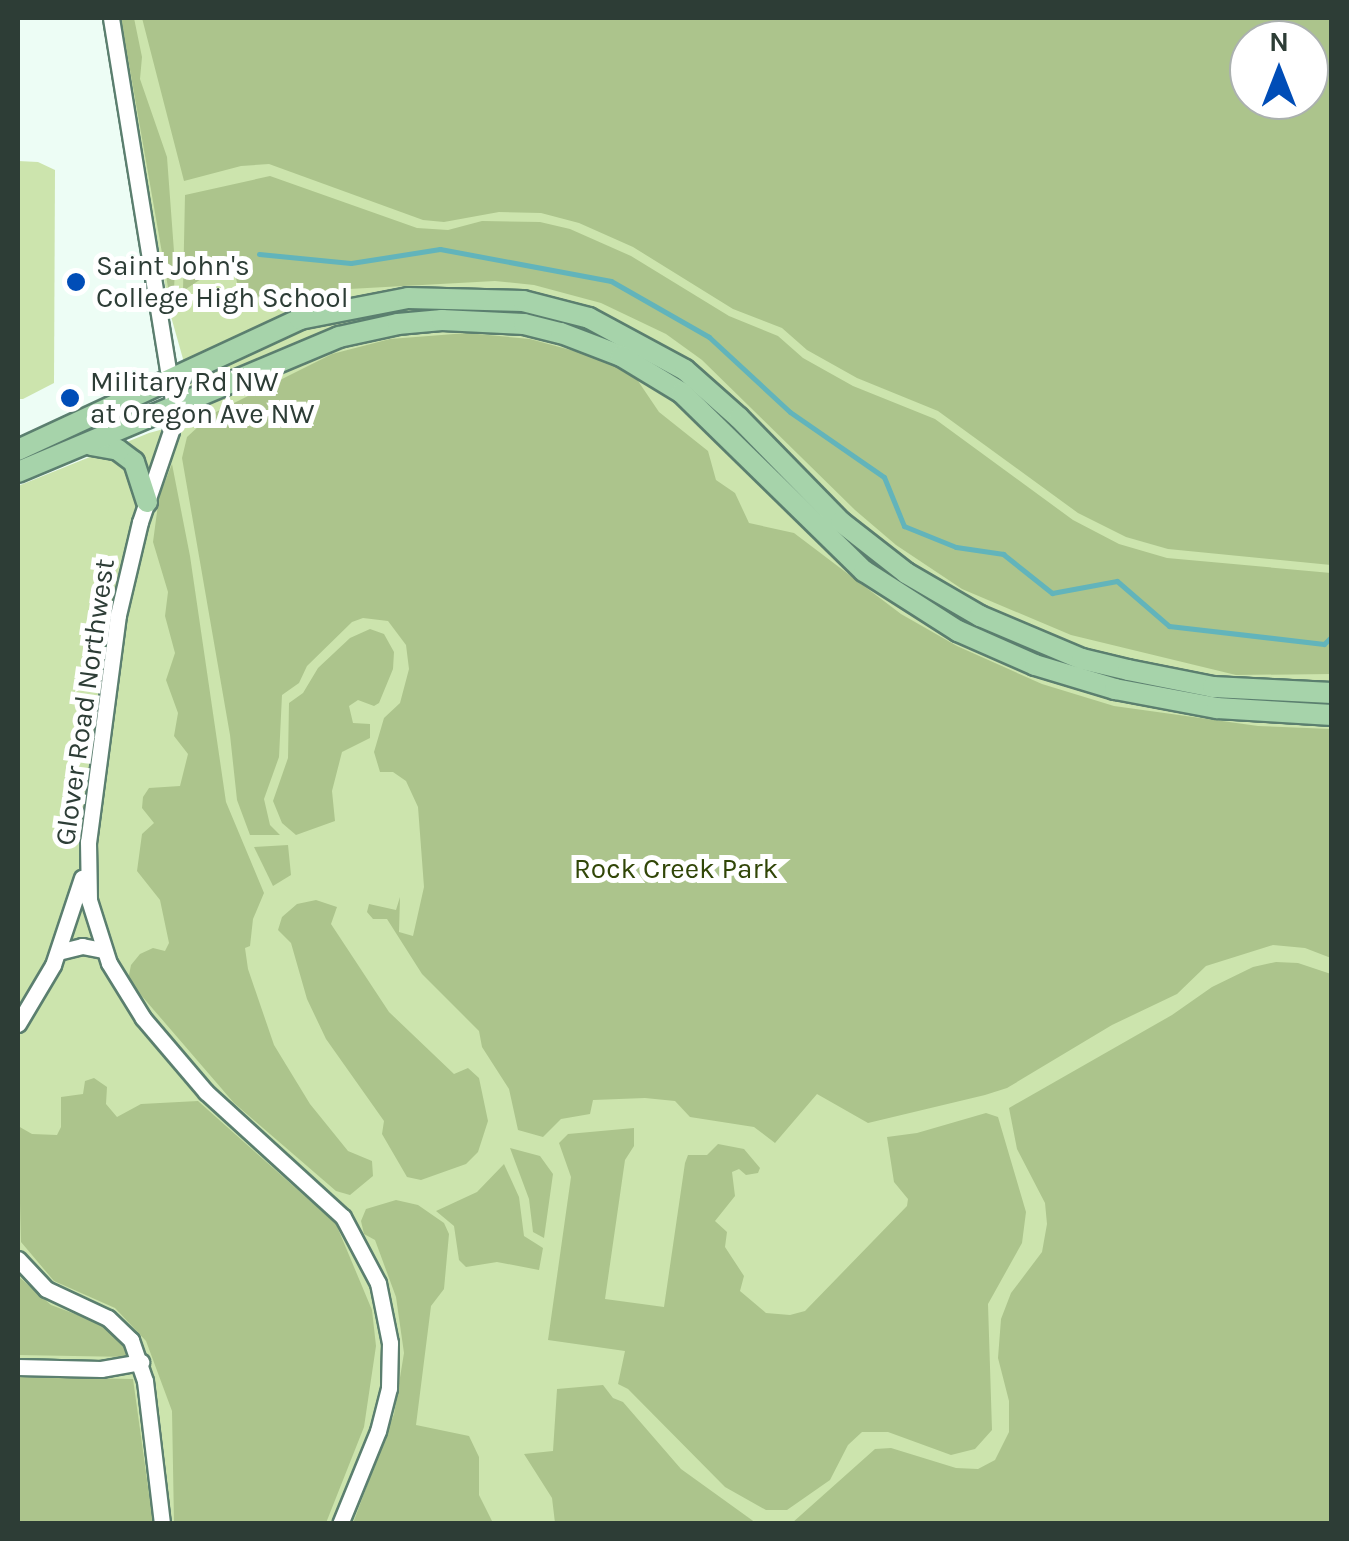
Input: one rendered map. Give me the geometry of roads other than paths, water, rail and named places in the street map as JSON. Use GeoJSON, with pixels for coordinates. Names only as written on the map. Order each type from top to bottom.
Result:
{"type":"FeatureCollection","features":[{"type":"Feature","properties":{"kind":"main road"},"geometry":{"type":"LineString","coordinates":[[18,450],[300,319],[339,309],[445,297],[523,301],[617,330],[685,370],[739,418],[841,522],[906,574],[980,616],[1082,660],[1213,686],[1332,693]]}},
{"type":"Feature","properties":{"kind":"main road"},"geometry":{"type":"LineString","coordinates":[[18,472],[89,445],[308,348],[398,324],[488,320],[561,332],[622,356],[682,393],[864,571],[958,630],[1036,665],[1115,689],[1217,708],[1332,715]]}},
{"type":"Feature","properties":{"kind":"main road"},"geometry":{"type":"LineString","coordinates":[[89,445],[108,446],[134,462],[147,502]]}},
{"type":"Feature","properties":{"kind":"street"},"geometry":{"type":"LineString","coordinates":[[111,18],[174,406]]}},
{"type":"Feature","properties":{"kind":"street","name":"Glover Road Northwest"},"geometry":{"type":"LineString","coordinates":[[174,406],[171,431],[147,502],[118,615],[88,854],[91,910],[103,950],[122,986],[172,1055],[226,1111],[334,1207],[370,1263],[388,1320],[390,1375],[378,1431],[340,1524]]}},
{"type":"Feature","properties":{"kind":"street"},"geometry":{"type":"LineString","coordinates":[[18,1024],[58,952],[88,854]]}},
{"type":"Feature","properties":{"kind":"street"},"geometry":{"type":"LineString","coordinates":[[58,952],[82,946],[103,950]]}},
{"type":"Feature","properties":{"kind":"street"},"geometry":{"type":"LineString","coordinates":[[18,1259],[54,1295],[114,1322],[130,1340],[141,1362],[162,1524]]}},
{"type":"Feature","properties":{"kind":"street"},"geometry":{"type":"LineString","coordinates":[[18,1366],[102,1369],[141,1362]]}},
{"type":"Feature","properties":{"kind":"waterway"},"geometry":{"type":"LineString","coordinates":[[259,254],[351,263],[440,249],[611,281],[709,337],[790,412],[884,477],[904,526],[956,547],[1003,554],[1052,593],[1117,581],[1169,626],[1324,644],[1332,636]]}},
{"type":"Feature","properties":{"kind":"place","name":"Saint John's College High School"},"geometry":{"type":"Point","coordinates":[76,282]}},
{"type":"Feature","properties":{"kind":"place","name":"Military Rd NW at Oregon Ave NW"},"geometry":{"type":"Point","coordinates":[70,398]}},
{"type":"Feature","properties":{"kind":"park label","name":"Rock Creek Park"},"geometry":{"type":"Point","coordinates":[676,869]}}]}
